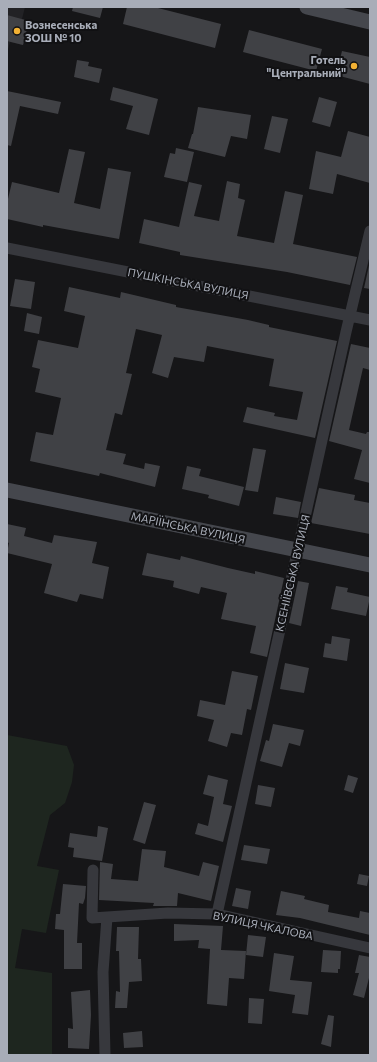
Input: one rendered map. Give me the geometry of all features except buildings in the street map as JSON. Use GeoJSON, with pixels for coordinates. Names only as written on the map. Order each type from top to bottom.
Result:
{"type":"FeatureCollection","features":[{"type":"Feature","properties":{"kind":"main road"},"geometry":{"type":"LineString","coordinates":[[307,7],[370,22]]}},
{"type":"Feature","properties":{"kind":"main road","name":"МАРІЇНСЬКА ВУЛИЦЯ"},"geometry":{"type":"LineString","coordinates":[[7,490],[370,565]]}},
{"type":"Feature","properties":{"kind":"street","name":"КСЕНІЇВСЬКА ВУЛИЦЯ"},"geometry":{"type":"LineString","coordinates":[[216,914],[349,316],[370,231]]}},
{"type":"Feature","properties":{"kind":"street","name":"ПУШКІНСЬКА ВУЛИЦЯ"},"geometry":{"type":"LineString","coordinates":[[7,248],[370,320]]}},
{"type":"Feature","properties":{"kind":"street"},"geometry":{"type":"LineString","coordinates":[[93,870],[92,918],[107,917],[103,972],[104,1055]]}},
{"type":"Feature","properties":{"kind":"street","name":"ВУЛИЦЯ ЧКАЛОВА"},"geometry":{"type":"LineString","coordinates":[[107,917],[168,913],[216,914],[370,948]]}},
{"type":"Feature","properties":{"kind":"shaded area","name":"Вознесенська ЗОШ № 10"},"geometry":{"type":"Polygon","coordinates":[[[7,7],[25,7],[22,19],[29,21],[23,45],[10,42],[7,53],[7,7]]]}},
{"type":"Feature","properties":{"kind":"shaded area"},"geometry":{"type":"Polygon","coordinates":[[[7,735],[67,746],[74,765],[72,782],[65,803],[50,815],[37,866],[59,870],[46,933],[22,929],[15,968],[52,973],[52,1055],[7,1055],[7,735]]]}},
{"type":"Feature","properties":{"kind":"place","name":"Вознесенська ЗОШ № 10"},"geometry":{"type":"Point","coordinates":[17,31]}},
{"type":"Feature","properties":{"kind":"place","name":"Готель \"Центральний\""},"geometry":{"type":"Point","coordinates":[354,66]}}]}
